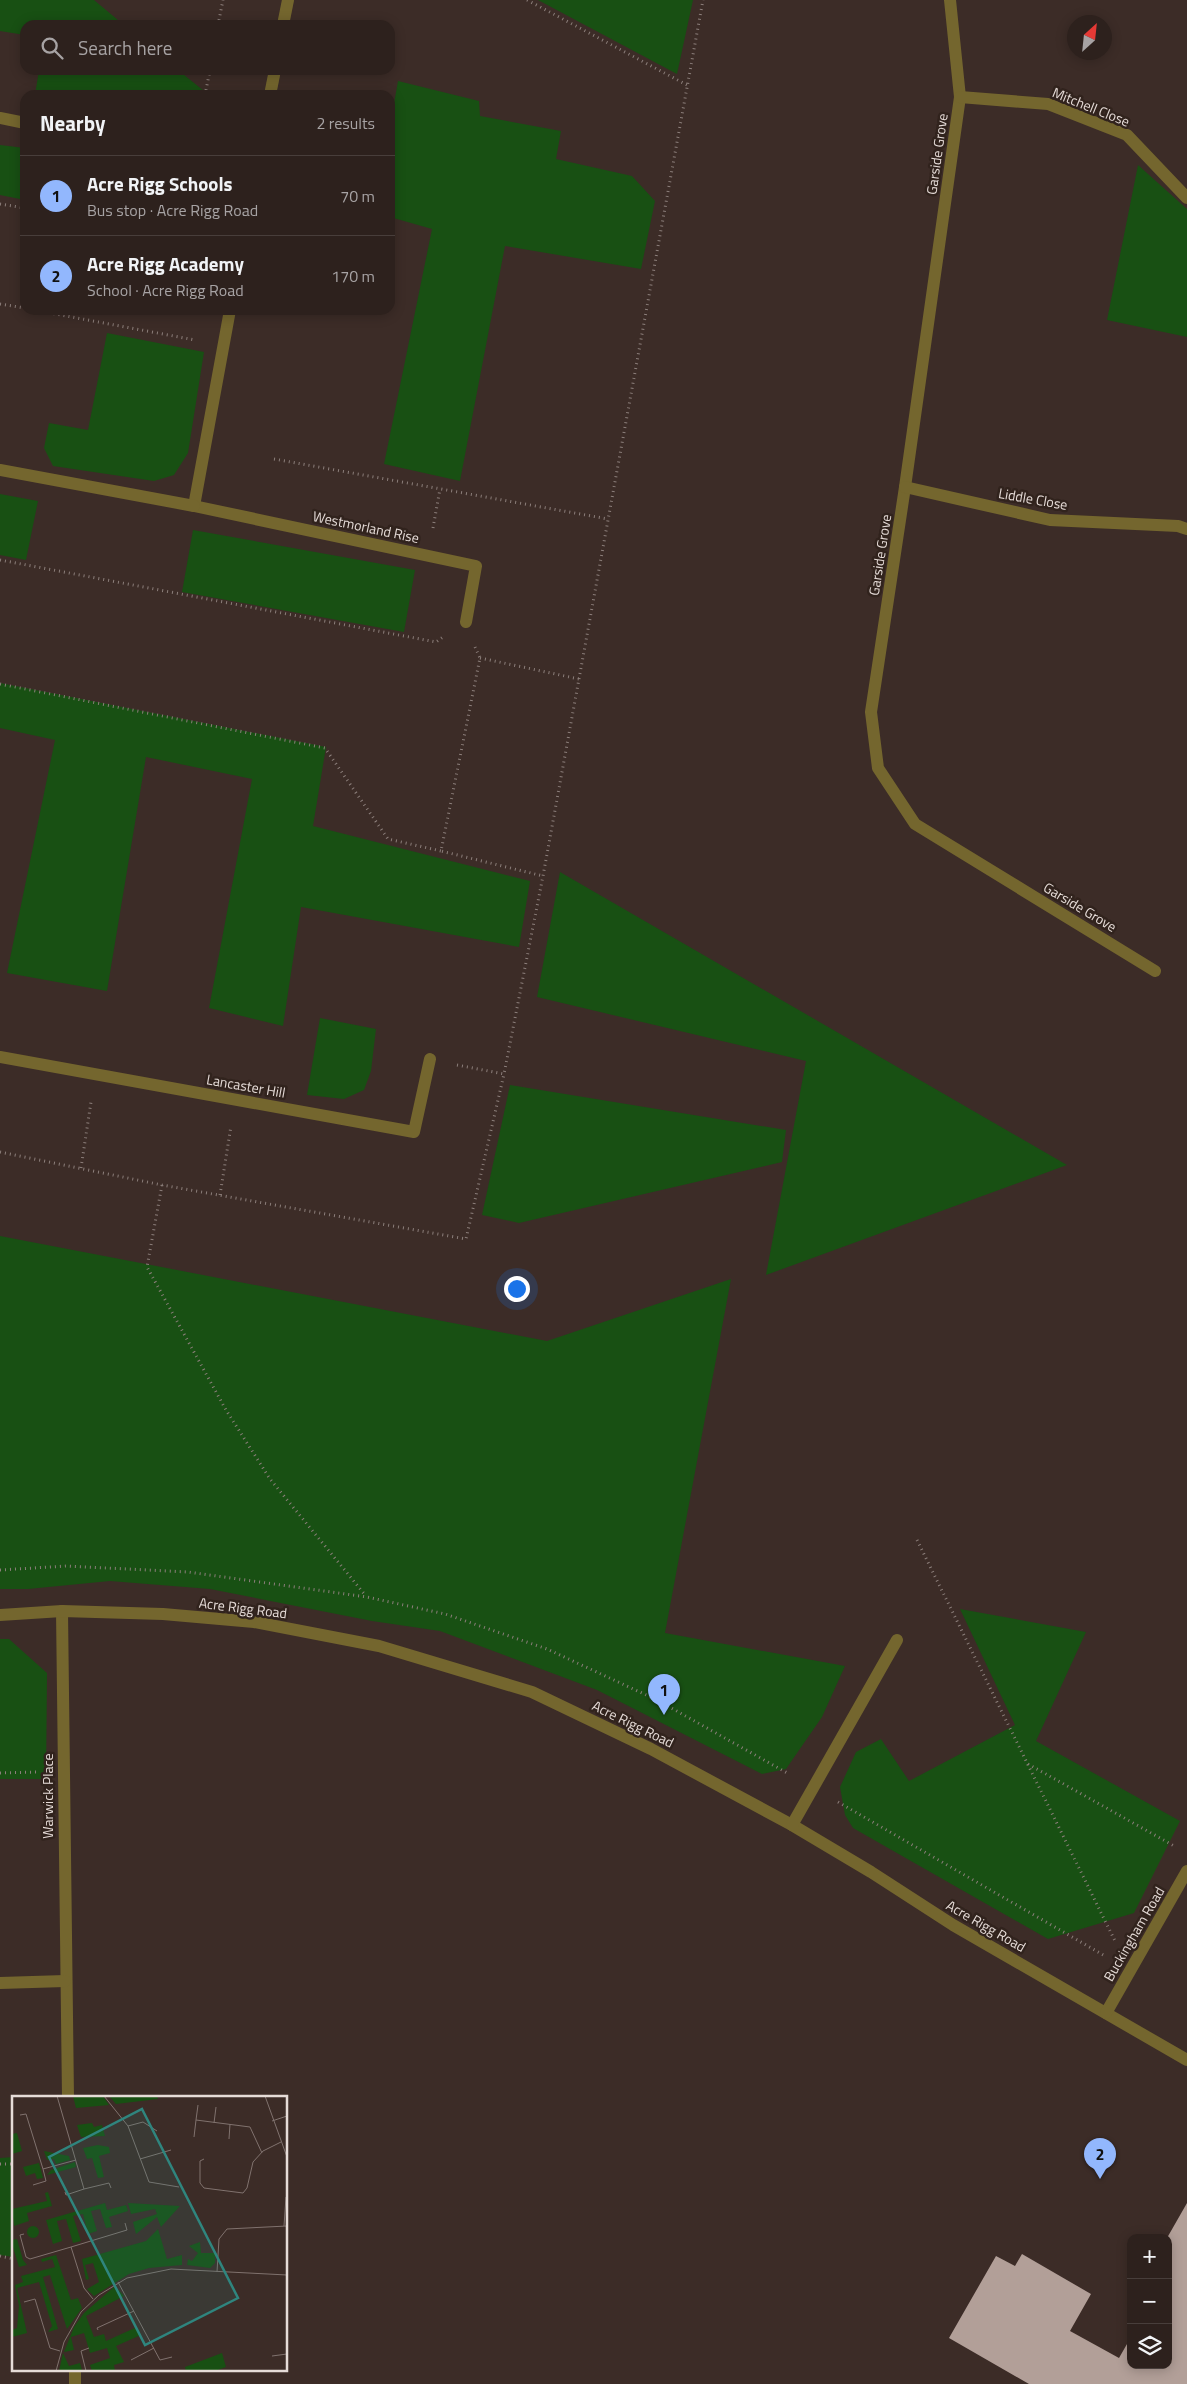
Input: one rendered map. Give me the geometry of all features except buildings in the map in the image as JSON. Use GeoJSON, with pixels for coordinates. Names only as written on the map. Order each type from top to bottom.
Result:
{"type":"FeatureCollection","features":[{"type":"Feature","properties":{"kind":"street"},"geometry":{"type":"LineString","coordinates":[[284,20],[288,0]]}},
{"type":"Feature","properties":{"kind":"street","name":"Garside Grove"},"geometry":{"type":"LineString","coordinates":[[950,0],[960,97],[871,712],[878,768],[915,824],[1155,971]]}},
{"type":"Feature","properties":{"kind":"street"},"geometry":{"type":"LineString","coordinates":[[271,90],[274,75]]}},
{"type":"Feature","properties":{"kind":"street","name":"Mitchell Close"},"geometry":{"type":"LineString","coordinates":[[960,97],[1048,104],[1127,135],[1187,198]]}},
{"type":"Feature","properties":{"kind":"street"},"geometry":{"type":"LineString","coordinates":[[0,118],[20,122]]}},
{"type":"Feature","properties":{"kind":"street"},"geometry":{"type":"LineString","coordinates":[[194,506],[229,315]]}},
{"type":"Feature","properties":{"kind":"street","name":"Westmorland Rise"},"geometry":{"type":"LineString","coordinates":[[0,470],[194,506],[476,566],[466,622]]}},
{"type":"Feature","properties":{"kind":"street","name":"Liddle Close"},"geometry":{"type":"LineString","coordinates":[[905,487],[1050,520],[1178,526],[1187,529]]}},
{"type":"Feature","properties":{"kind":"street","name":"Lancaster Hill"},"geometry":{"type":"LineString","coordinates":[[0,1057],[414,1132],[430,1059]]}},
{"type":"Feature","properties":{"kind":"street","name":"Acre Rigg Road"},"geometry":{"type":"LineString","coordinates":[[0,1615],[62,1611],[163,1614],[254,1622],[379,1646],[532,1692],[651,1749],[792,1825],[871,1872],[953,1925],[1187,2060]]}},
{"type":"Feature","properties":{"kind":"street","name":"Warwick Place"},"geometry":{"type":"LineString","coordinates":[[62,1611],[65,1981],[68,2096]]}},
{"type":"Feature","properties":{"kind":"street"},"geometry":{"type":"LineString","coordinates":[[792,1825],[897,1640]]}},
{"type":"Feature","properties":{"kind":"street","name":"Buckingham Road"},"geometry":{"type":"LineString","coordinates":[[1106,2012],[1187,1870]]}},
{"type":"Feature","properties":{"kind":"street"},"geometry":{"type":"LineString","coordinates":[[0,1983],[65,1981]]}},
{"type":"Feature","properties":{"kind":"path"},"geometry":{"type":"LineString","coordinates":[[219,20],[223,0]]}},
{"type":"Feature","properties":{"kind":"path"},"geometry":{"type":"LineString","coordinates":[[527,0],[687,85]]}},
{"type":"Feature","properties":{"kind":"path"},"geometry":{"type":"LineString","coordinates":[[0,1152],[162,1186],[466,1239],[504,1074],[543,876],[703,0]]}},
{"type":"Feature","properties":{"kind":"path"},"geometry":{"type":"LineString","coordinates":[[206,90],[209,75]]}},
{"type":"Feature","properties":{"kind":"path"},"geometry":{"type":"LineString","coordinates":[[0,204],[20,207]]}},
{"type":"Feature","properties":{"kind":"path"},"geometry":{"type":"LineString","coordinates":[[0,304],[20,307]]}},
{"type":"Feature","properties":{"kind":"path"},"geometry":{"type":"LineString","coordinates":[[60,315],[196,341]]}},
{"type":"Feature","properties":{"kind":"path"},"geometry":{"type":"LineString","coordinates":[[274,458],[608,519]]}},
{"type":"Feature","properties":{"kind":"path"},"geometry":{"type":"LineString","coordinates":[[428,555],[440,489]]}},
{"type":"Feature","properties":{"kind":"path"},"geometry":{"type":"LineString","coordinates":[[0,560],[436,642],[466,622],[480,658],[441,851]]}},
{"type":"Feature","properties":{"kind":"path"},"geometry":{"type":"LineString","coordinates":[[480,658],[579,679]]}},
{"type":"Feature","properties":{"kind":"path"},"geometry":{"type":"LineString","coordinates":[[0,684],[325,748],[388,839],[543,876]]}},
{"type":"Feature","properties":{"kind":"path"},"geometry":{"type":"LineString","coordinates":[[430,1059],[504,1074]]}},
{"type":"Feature","properties":{"kind":"path"},"geometry":{"type":"LineString","coordinates":[[81,1168],[96,1074]]}},
{"type":"Feature","properties":{"kind":"path"},"geometry":{"type":"LineString","coordinates":[[220,1195],[236,1100]]}},
{"type":"Feature","properties":{"kind":"path"},"geometry":{"type":"LineString","coordinates":[[162,1186],[147,1267],[226,1410],[265,1471],[325,1549],[367,1597]]}},
{"type":"Feature","properties":{"kind":"path"},"geometry":{"type":"LineString","coordinates":[[917,1540],[1130,1970]]}},
{"type":"Feature","properties":{"kind":"path"},"geometry":{"type":"LineString","coordinates":[[1028,1764],[1179,1848]]}},
{"type":"Feature","properties":{"kind":"path"},"geometry":{"type":"LineString","coordinates":[[0,1773],[63,1771]]}},
{"type":"Feature","properties":{"kind":"green space"},"geometry":{"type":"Polygon","coordinates":[[[0,0],[94,0],[118,20],[20,20],[20,34],[0,31],[0,0]]]}},
{"type":"Feature","properties":{"kind":"green space"},"geometry":{"type":"Polygon","coordinates":[[[538,0],[693,0],[677,74],[538,0]]]}},
{"type":"Feature","properties":{"kind":"green space"},"geometry":{"type":"Polygon","coordinates":[[[38,75],[184,75],[203,90],[36,90],[38,75]]]}},
{"type":"Feature","properties":{"kind":"green space"},"geometry":{"type":"Polygon","coordinates":[[[398,81],[479,101],[480,116],[561,131],[556,159],[632,176],[655,201],[641,269],[505,246],[460,481],[384,464],[432,229],[395,218],[395,98],[398,81]]]}},
{"type":"Feature","properties":{"kind":"green space"},"geometry":{"type":"Polygon","coordinates":[[[0,145],[20,147],[20,199],[0,195],[0,145]]]}},
{"type":"Feature","properties":{"kind":"green space"},"geometry":{"type":"Polygon","coordinates":[[[1138,165],[1187,209],[1187,337],[1107,320],[1138,165]]]}},
{"type":"Feature","properties":{"kind":"green space"},"geometry":{"type":"Polygon","coordinates":[[[107,333],[204,352],[188,453],[174,475],[154,481],[53,466],[44,448],[49,423],[88,430],[107,333]]]}},
{"type":"Feature","properties":{"kind":"green space"},"geometry":{"type":"Polygon","coordinates":[[[0,494],[38,501],[26,560],[0,555],[0,494]]]}},
{"type":"Feature","properties":{"kind":"green space"},"geometry":{"type":"Polygon","coordinates":[[[193,530],[415,570],[404,632],[182,592],[193,530]]]}},
{"type":"Feature","properties":{"kind":"green space"},"geometry":{"type":"Polygon","coordinates":[[[0,683],[326,747],[313,826],[530,881],[519,947],[301,907],[283,1026],[209,1008],[252,779],[146,757],[107,991],[7,973],[55,740],[0,728],[0,683]]]}},
{"type":"Feature","properties":{"kind":"green space"},"geometry":{"type":"Polygon","coordinates":[[[560,872],[1067,1165],[766,1275],[806,1061],[537,997],[560,872]]]}},
{"type":"Feature","properties":{"kind":"green space"},"geometry":{"type":"Polygon","coordinates":[[[320,1018],[376,1029],[371,1071],[364,1090],[344,1099],[307,1095],[320,1018]]]}},
{"type":"Feature","properties":{"kind":"green space"},"geometry":{"type":"Polygon","coordinates":[[[510,1085],[786,1130],[782,1162],[519,1223],[482,1215],[510,1085]]]}},
{"type":"Feature","properties":{"kind":"green space"},"geometry":{"type":"Polygon","coordinates":[[[0,1236],[547,1341],[731,1279],[665,1633],[845,1666],[822,1717],[786,1769],[762,1774],[597,1690],[440,1631],[372,1621],[210,1589],[110,1581],[28,1589],[0,1589],[0,1236]]]}},
{"type":"Feature","properties":{"kind":"green space"},"geometry":{"type":"Polygon","coordinates":[[[960,1609],[1086,1632],[1036,1741],[1180,1821],[1134,1913],[1048,1939],[853,1828],[845,1815],[840,1787],[856,1752],[881,1739],[909,1781],[1015,1725],[960,1609]]]}},
{"type":"Feature","properties":{"kind":"green space"},"geometry":{"type":"Polygon","coordinates":[[[0,1639],[9,1639],[47,1673],[46,1779],[0,1779],[0,1639]]]}},
{"type":"Feature","properties":{"kind":"green space"},"geometry":{"type":"Polygon","coordinates":[[[12,2157],[12,2257],[0,2255],[0,2158],[12,2157]]]}},
{"type":"Feature","properties":{"kind":"place","name":"Acre Rigg Schools"},"geometry":{"type":"Point","coordinates":[664,1715]}},
{"type":"Feature","properties":{"kind":"place","name":"Acre Rigg Academy"},"geometry":{"type":"Point","coordinates":[1100,2179]}}]}
